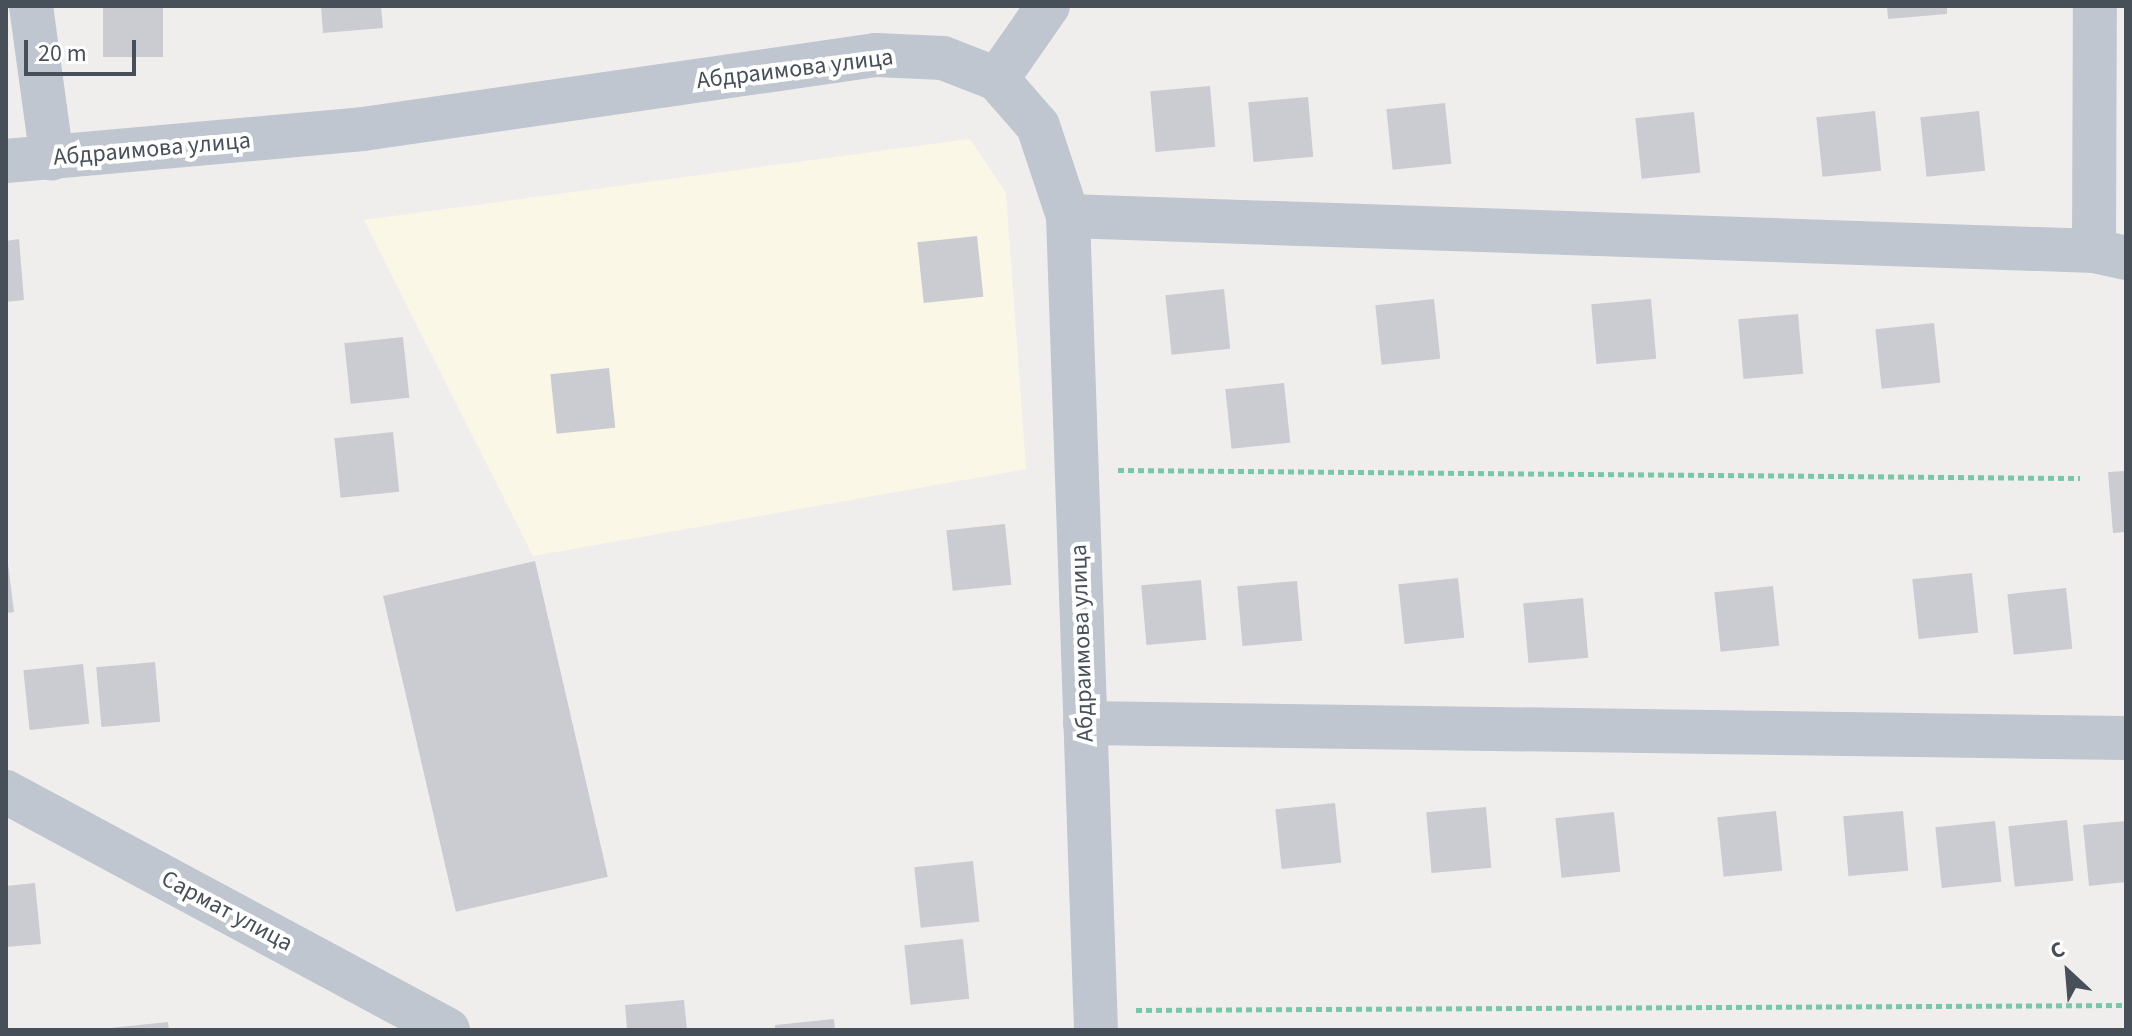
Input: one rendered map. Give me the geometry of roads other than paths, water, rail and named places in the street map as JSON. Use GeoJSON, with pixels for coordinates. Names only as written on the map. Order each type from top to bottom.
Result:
{"type":"FeatureCollection","features":[{"type":"Feature","properties":{"kind":"street"},"geometry":{"type":"LineString","coordinates":[[31,6],[52,159]]}},
{"type":"Feature","properties":{"kind":"street"},"geometry":{"type":"LineString","coordinates":[[997,79],[1048,6]]}},
{"type":"Feature","properties":{"kind":"street"},"geometry":{"type":"LineString","coordinates":[[1068,216],[2110,255],[2095,6]]}},
{"type":"Feature","properties":{"kind":"street","name":"Абдраимова улица"},"geometry":{"type":"LineString","coordinates":[[6,161],[363,129],[876,55],[943,58],[997,79],[1038,126],[1068,216],[1096,1020]]}},
{"type":"Feature","properties":{"kind":"street"},"geometry":{"type":"LineString","coordinates":[[1085,723],[2126,738]]}},
{"type":"Feature","properties":{"kind":"street","name":"Сармат улица"},"geometry":{"type":"LineString","coordinates":[[6,792],[448,1030]]}}]}
